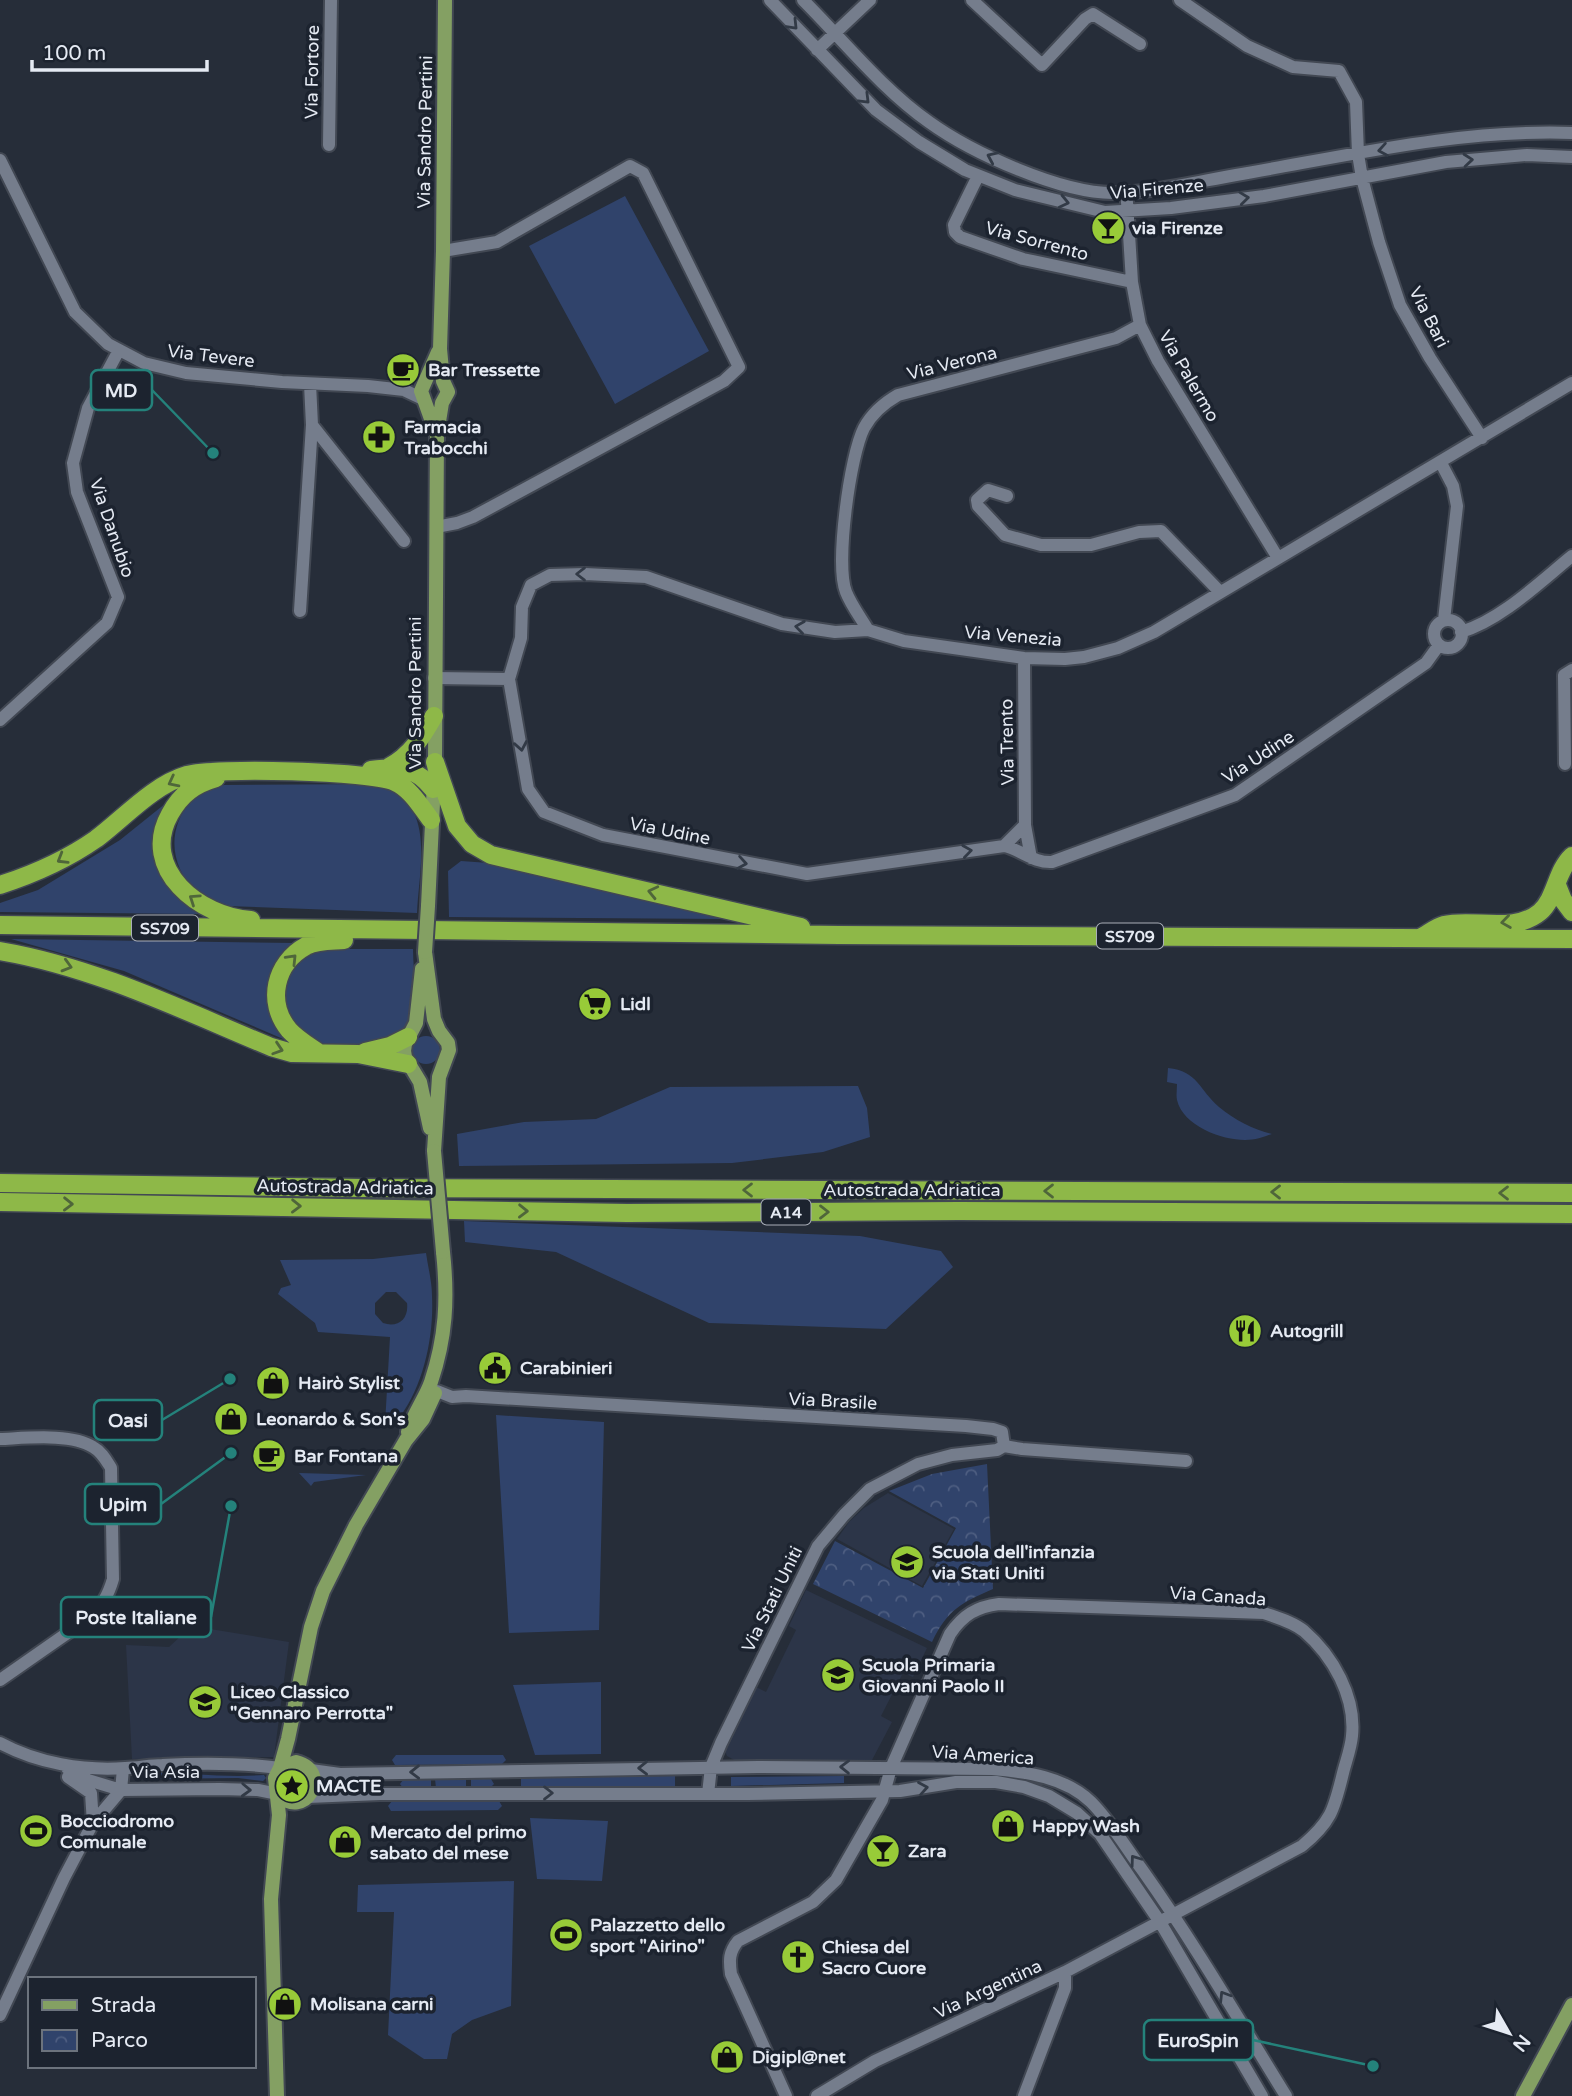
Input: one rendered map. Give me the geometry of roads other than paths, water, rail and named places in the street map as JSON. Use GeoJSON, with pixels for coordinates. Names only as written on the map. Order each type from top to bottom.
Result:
{"type":"FeatureCollection","features":[{"type":"Feature","properties":{"kind":"highway"},"geometry":{"type":"LineString","coordinates":[[389,767],[410,753],[434,716]]}},
{"type":"Feature","properties":{"kind":"highway"},"geometry":{"type":"LineString","coordinates":[[435,762],[457,826],[472,844],[491,855],[839,935]]}},
{"type":"Feature","properties":{"kind":"highway"},"geometry":{"type":"LineString","coordinates":[[347,774],[389,767],[412,770],[422,775],[433,789]]}},
{"type":"Feature","properties":{"kind":"highway"},"geometry":{"type":"LineString","coordinates":[[239,771],[199,783],[178,799],[166,820],[162,837],[164,859],[173,877],[183,891],[197,902],[236,919],[302,922],[329,930]]}},
{"type":"Feature","properties":{"kind":"highway"},"geometry":{"type":"LineString","coordinates":[[0,885],[40,872],[93,841],[160,788],[187,775],[239,771],[347,774],[387,779],[409,792],[431,820]]}},
{"type":"Feature","properties":{"kind":"highway"},"geometry":{"type":"LineString","coordinates":[[1420,938],[1442,925],[1470,922],[1506,923],[1527,919],[1541,912],[1557,885],[1559,874],[1572,856]]}},
{"type":"Feature","properties":{"kind":"highway"},"geometry":{"type":"LineString","coordinates":[[1557,885],[1572,912]]}},
{"type":"Feature","properties":{"kind":"highway","name":"SS709"},"geometry":{"type":"LineString","coordinates":[[0,925],[839,935],[1572,939]]}},
{"type":"Feature","properties":{"kind":"highway"},"geometry":{"type":"LineString","coordinates":[[319,1053],[295,1037],[282,1020],[276,999],[278,977],[287,961],[308,945],[323,941],[367,939],[383,930]]}},
{"type":"Feature","properties":{"kind":"highway"},"geometry":{"type":"LineString","coordinates":[[1512,938],[1534,947],[1572,947]]}},
{"type":"Feature","properties":{"kind":"highway"},"geometry":{"type":"LineString","coordinates":[[0,951],[86,972],[271,1047],[292,1053],[358,1054],[411,1066]]}},
{"type":"Feature","properties":{"kind":"highway"},"geometry":{"type":"LineString","coordinates":[[358,1054],[390,1046],[411,1035]]}},
{"type":"Feature","properties":{"kind":"highway","name":"Autostrada Adriatica"},"geometry":{"type":"LineString","coordinates":[[0,1182],[361,1188],[1572,1193]]}},
{"type":"Feature","properties":{"kind":"highway","name":"Autostrada Adriatica"},"geometry":{"type":"LineString","coordinates":[[0,1202],[627,1213],[959,1210],[1572,1214]]}},
{"type":"Feature","properties":{"kind":"main road","name":"Via Sandro Pertini"},"geometry":{"type":"LineString","coordinates":[[434,1388],[445,1323],[446,1299],[434,1149],[421,1082],[404,1051],[419,1009],[425,953],[435,762],[437,434],[442,403],[448,393],[443,381],[440,349],[446,0]]}},
{"type":"Feature","properties":{"kind":"main road","name":"Via Sandro Pertini"},"geometry":{"type":"LineString","coordinates":[[437,434],[421,391],[440,349]]}},
{"type":"Feature","properties":{"kind":"main road"},"geometry":{"type":"LineString","coordinates":[[426,382],[433,379],[443,381]]}},
{"type":"Feature","properties":{"kind":"main road"},"geometry":{"type":"LineString","coordinates":[[425,401],[432,405],[442,403]]}},
{"type":"Feature","properties":{"kind":"main road","name":"Via Sandro Pertini"},"geometry":{"type":"LineString","coordinates":[[425,953],[434,1018],[448,1043],[448,1057],[439,1077],[434,1149]]}},
{"type":"Feature","properties":{"kind":"main road"},"geometry":{"type":"LineString","coordinates":[[411,1035],[426,1028],[439,1031]]}},
{"type":"Feature","properties":{"kind":"main road"},"geometry":{"type":"LineString","coordinates":[[411,1066],[427,1073],[445,1063]]}},
{"type":"Feature","properties":{"kind":"main road"},"geometry":{"type":"LineString","coordinates":[[277,2096],[271,1899],[279,1815],[275,1777],[288,1739],[311,1627],[323,1591],[356,1525],[405,1440],[423,1419],[434,1388]]}},
{"type":"Feature","properties":{"kind":"main road"},"geometry":{"type":"LineString","coordinates":[[279,1815],[292,1802],[308,1797],[314,1787],[311,1770],[296,1762],[288,1739]]}},
{"type":"Feature","properties":{"kind":"main road"},"geometry":{"type":"LineString","coordinates":[[280,1768],[296,1762]]}},
{"type":"Feature","properties":{"kind":"main road"},"geometry":{"type":"LineString","coordinates":[[278,1794],[292,1802]]}},
{"type":"Feature","properties":{"kind":"main road"},"geometry":{"type":"LineString","coordinates":[[1523,2096],[1572,2004]]}},
{"type":"Feature","properties":{"kind":"street","name":"Via Fortore"},"geometry":{"type":"LineString","coordinates":[[329,145],[331,0]]}},
{"type":"Feature","properties":{"kind":"street","name":"Via Firenze"},"geometry":{"type":"LineString","coordinates":[[770,0],[887,118],[919,142],[965,170],[1014,190],[1105,212],[1171,208],[1264,196],[1446,162],[1527,155],[1572,157]]}},
{"type":"Feature","properties":{"kind":"street","name":"Via Firenze"},"geometry":{"type":"LineString","coordinates":[[803,0],[891,90],[928,122],[976,150],[1069,187],[1114,193],[1128,192],[1359,157],[1454,138],[1534,132],[1572,133]]}},
{"type":"Feature","properties":{"kind":"street"},"geometry":{"type":"LineString","coordinates":[[817,50],[870,0]]}},
{"type":"Feature","properties":{"kind":"street"},"geometry":{"type":"LineString","coordinates":[[972,0],[1042,65],[1085,19],[1093,14],[1140,44]]}},
{"type":"Feature","properties":{"kind":"street","name":"Via Bari"},"geometry":{"type":"LineString","coordinates":[[1180,0],[1247,46],[1293,67],[1339,71],[1356,102],[1362,178],[1400,305],[1430,358],[1482,438]]}},
{"type":"Feature","properties":{"kind":"street","name":"Via Tevere"},"geometry":{"type":"LineString","coordinates":[[0,160],[75,312],[108,344],[119,350],[144,363],[186,373],[404,390],[426,382]]}},
{"type":"Feature","properties":{"kind":"street"},"geometry":{"type":"LineString","coordinates":[[436,527],[473,517],[572,466],[724,381],[739,367],[643,173],[630,166],[497,242],[443,251]]}},
{"type":"Feature","properties":{"kind":"street","name":"Via Sorrento"},"geometry":{"type":"LineString","coordinates":[[978,176],[954,225],[955,232],[960,237],[1023,259],[1132,282]]}},
{"type":"Feature","properties":{"kind":"street","name":"Via Palermo"},"geometry":{"type":"LineString","coordinates":[[1128,192],[1132,282],[1140,325],[1158,361],[1278,558]]}},
{"type":"Feature","properties":{"kind":"street","name":"Via Verona"},"geometry":{"type":"LineString","coordinates":[[868,630],[846,593],[841,570],[853,463],[863,429],[876,410],[898,395],[1116,338],[1140,325]]}},
{"type":"Feature","properties":{"kind":"street","name":"Via Danubio"},"geometry":{"type":"LineString","coordinates":[[0,720],[107,623],[118,597],[77,492],[73,463],[88,408],[119,350]]}},
{"type":"Feature","properties":{"kind":"street","name":"Via Venezia"},"geometry":{"type":"LineString","coordinates":[[509,679],[521,638],[522,607],[531,585],[550,575],[646,577],[782,624],[835,632],[868,630],[904,640],[1024,658],[1075,658],[1118,648],[1154,632],[1572,383]]}},
{"type":"Feature","properties":{"kind":"street"},"geometry":{"type":"LineString","coordinates":[[300,611],[312,425],[310,384]]}},
{"type":"Feature","properties":{"kind":"street","name":"Via Tevere"},"geometry":{"type":"LineString","coordinates":[[404,390],[425,401]]}},
{"type":"Feature","properties":{"kind":"street"},"geometry":{"type":"LineString","coordinates":[[312,425],[404,541]]}},
{"type":"Feature","properties":{"kind":"street"},"geometry":{"type":"LineString","coordinates":[[1441,463],[1453,486],[1457,506],[1444,620]]}},
{"type":"Feature","properties":{"kind":"street"},"geometry":{"type":"LineString","coordinates":[[1007,496],[988,490],[977,500],[978,506],[1005,535],[1041,545],[1091,545],[1139,532],[1161,531],[1220,592]]}},
{"type":"Feature","properties":{"kind":"street","name":"Via Udine"},"geometry":{"type":"LineString","coordinates":[[509,679],[528,789],[544,812],[603,835],[807,874],[1004,846],[1042,862],[1052,862],[1235,795],[1426,663],[1439,645],[1448,648],[1457,644],[1461,632],[1482,624],[1528,592],[1572,556]]}},
{"type":"Feature","properties":{"kind":"street"},"geometry":{"type":"LineString","coordinates":[[1439,645],[1434,633],[1437,625],[1444,620],[1455,622],[1461,632]]}},
{"type":"Feature","properties":{"kind":"street","name":"Via Trento"},"geometry":{"type":"LineString","coordinates":[[1024,658],[1026,825]]}},
{"type":"Feature","properties":{"kind":"street"},"geometry":{"type":"LineString","coordinates":[[1565,764],[1564,675],[1572,670]]}},
{"type":"Feature","properties":{"kind":"street"},"geometry":{"type":"LineString","coordinates":[[434,678],[509,679]]}},
{"type":"Feature","properties":{"kind":"street"},"geometry":{"type":"LineString","coordinates":[[1026,825],[1031,858]]}},
{"type":"Feature","properties":{"kind":"street"},"geometry":{"type":"LineString","coordinates":[[1004,846],[1026,825]]}},
{"type":"Feature","properties":{"kind":"street","name":"Via Brasile"},"geometry":{"type":"LineString","coordinates":[[434,1388],[453,1389],[466,1396],[966,1426],[1002,1432],[1004,1446]]}},
{"type":"Feature","properties":{"kind":"street"},"geometry":{"type":"LineString","coordinates":[[0,1438],[58,1438],[91,1445],[103,1455],[111,1468],[113,1579],[101,1607],[89,1618],[0,1680]]}},
{"type":"Feature","properties":{"kind":"street"},"geometry":{"type":"LineString","coordinates":[[1004,1446],[1186,1461]]}},
{"type":"Feature","properties":{"kind":"street","name":"Via Stati Uniti"},"geometry":{"type":"LineString","coordinates":[[708,1794],[711,1768],[735,1712],[818,1546],[844,1515],[870,1489],[918,1464],[953,1455],[997,1450],[1004,1446]]}},
{"type":"Feature","properties":{"kind":"street","name":"Via Canada"},"geometry":{"type":"LineString","coordinates":[[888,1780],[950,1634],[958,1621],[983,1606],[999,1604],[1264,1614],[1288,1622],[1303,1630],[1326,1654],[1348,1692],[1352,1735],[1334,1811],[1325,1824],[1302,1846],[1174,1915]]}},
{"type":"Feature","properties":{"kind":"street","name":"Via Asia"},"geometry":{"type":"LineString","coordinates":[[0,1743],[60,1765],[88,1780],[121,1790],[220,1789],[258,1790],[278,1794]]}},
{"type":"Feature","properties":{"kind":"street"},"geometry":{"type":"LineString","coordinates":[[60,1765],[69,1778],[91,1793],[93,1823]]}},
{"type":"Feature","properties":{"kind":"street","name":"Via Asia"},"geometry":{"type":"LineString","coordinates":[[60,1765],[123,1769],[163,1765],[280,1768]]}},
{"type":"Feature","properties":{"kind":"street","name":"Via America"},"geometry":{"type":"LineString","coordinates":[[311,1770],[340,1774],[711,1768],[888,1780],[900,1791],[956,1782],[996,1782],[1024,1787],[1049,1796],[1077,1813],[1100,1834],[1160,1922],[1262,2096]]}},
{"type":"Feature","properties":{"kind":"street"},"geometry":{"type":"LineString","coordinates":[[0,2015],[64,1878],[93,1823],[121,1790],[123,1769]]}},
{"type":"Feature","properties":{"kind":"street"},"geometry":{"type":"LineString","coordinates":[[512,1770],[512,1793]]}},
{"type":"Feature","properties":{"kind":"street","name":"Via America"},"geometry":{"type":"LineString","coordinates":[[308,1797],[512,1793],[708,1794],[1028,1772],[1060,1782],[1091,1801],[1174,1915],[1286,2096]]}},
{"type":"Feature","properties":{"kind":"street"},"geometry":{"type":"LineString","coordinates":[[377,1773],[380,1794]]}},
{"type":"Feature","properties":{"kind":"street"},"geometry":{"type":"LineString","coordinates":[[786,2096],[731,1973],[731,1950],[738,1941],[813,1902],[826,1891],[842,1870],[888,1780]]}},
{"type":"Feature","properties":{"kind":"street","name":"Via Argentina"},"geometry":{"type":"LineString","coordinates":[[817,2096],[875,2061],[1065,1972],[1174,1915]]}},
{"type":"Feature","properties":{"kind":"street"},"geometry":{"type":"LineString","coordinates":[[1024,2096],[1065,1988],[1065,1972]]}},
{"type":"Feature","properties":{"kind":"place","name":"via Firenze"},"geometry":{"type":"Point","coordinates":[1108,228]}},
{"type":"Feature","properties":{"kind":"place","name":"Bar Tressette"},"geometry":{"type":"Point","coordinates":[403,370]}},
{"type":"Feature","properties":{"kind":"place","name":"Farmacia Trabocchi"},"geometry":{"type":"Point","coordinates":[379,437]}},
{"type":"Feature","properties":{"kind":"place","name":"MD"},"geometry":{"type":"Point","coordinates":[213,453]}},
{"type":"Feature","properties":{"kind":"place","name":"Lidl"},"geometry":{"type":"Point","coordinates":[595,1004]}},
{"type":"Feature","properties":{"kind":"place","name":"Autogrill"},"geometry":{"type":"Point","coordinates":[1245,1331]}},
{"type":"Feature","properties":{"kind":"place","name":"Carabinieri"},"geometry":{"type":"Point","coordinates":[495,1368]}},
{"type":"Feature","properties":{"kind":"place","name":"Oasi"},"geometry":{"type":"Point","coordinates":[230,1379]}},
{"type":"Feature","properties":{"kind":"place","name":"Hairò Stylist"},"geometry":{"type":"Point","coordinates":[273,1383]}},
{"type":"Feature","properties":{"kind":"place","name":"Leonardo & Son's"},"geometry":{"type":"Point","coordinates":[231,1419]}},
{"type":"Feature","properties":{"kind":"place","name":"Upim"},"geometry":{"type":"Point","coordinates":[231,1453]}},
{"type":"Feature","properties":{"kind":"place","name":"Bar Fontana"},"geometry":{"type":"Point","coordinates":[269,1456]}},
{"type":"Feature","properties":{"kind":"place","name":"Poste Italiane"},"geometry":{"type":"Point","coordinates":[231,1506]}},
{"type":"Feature","properties":{"kind":"place","name":"Scuola dell'infanzia via Stati Uniti"},"geometry":{"type":"Point","coordinates":[907,1562]}},
{"type":"Feature","properties":{"kind":"place","name":"Scuola Primaria Giovanni Paolo II"},"geometry":{"type":"Point","coordinates":[838,1675]}},
{"type":"Feature","properties":{"kind":"place","name":"Liceo Classico \"Gennaro Perrotta\""},"geometry":{"type":"Point","coordinates":[205,1702]}},
{"type":"Feature","properties":{"kind":"place","name":"MACTE"},"geometry":{"type":"Point","coordinates":[292,1786]}},
{"type":"Feature","properties":{"kind":"place","name":"Happy Wash"},"geometry":{"type":"Point","coordinates":[1008,1826]}},
{"type":"Feature","properties":{"kind":"place","name":"Bocciodromo Comunale"},"geometry":{"type":"Point","coordinates":[36,1831]}},
{"type":"Feature","properties":{"kind":"place","name":"Mercato del primo sabato del mese"},"geometry":{"type":"Point","coordinates":[345,1842]}},
{"type":"Feature","properties":{"kind":"place","name":"Zara"},"geometry":{"type":"Point","coordinates":[883,1851]}},
{"type":"Feature","properties":{"kind":"place","name":"Palazzetto dello sport \"Airino\""},"geometry":{"type":"Point","coordinates":[566,1935]}},
{"type":"Feature","properties":{"kind":"place","name":"Chiesa del Sacro Cuore"},"geometry":{"type":"Point","coordinates":[798,1957]}},
{"type":"Feature","properties":{"kind":"place","name":"Molisana carni"},"geometry":{"type":"Point","coordinates":[285,2004]}},
{"type":"Feature","properties":{"kind":"place","name":"Digipl@net"},"geometry":{"type":"Point","coordinates":[727,2057]}},
{"type":"Feature","properties":{"kind":"place","name":"EuroSpin"},"geometry":{"type":"Point","coordinates":[1373,2066]}}]}
